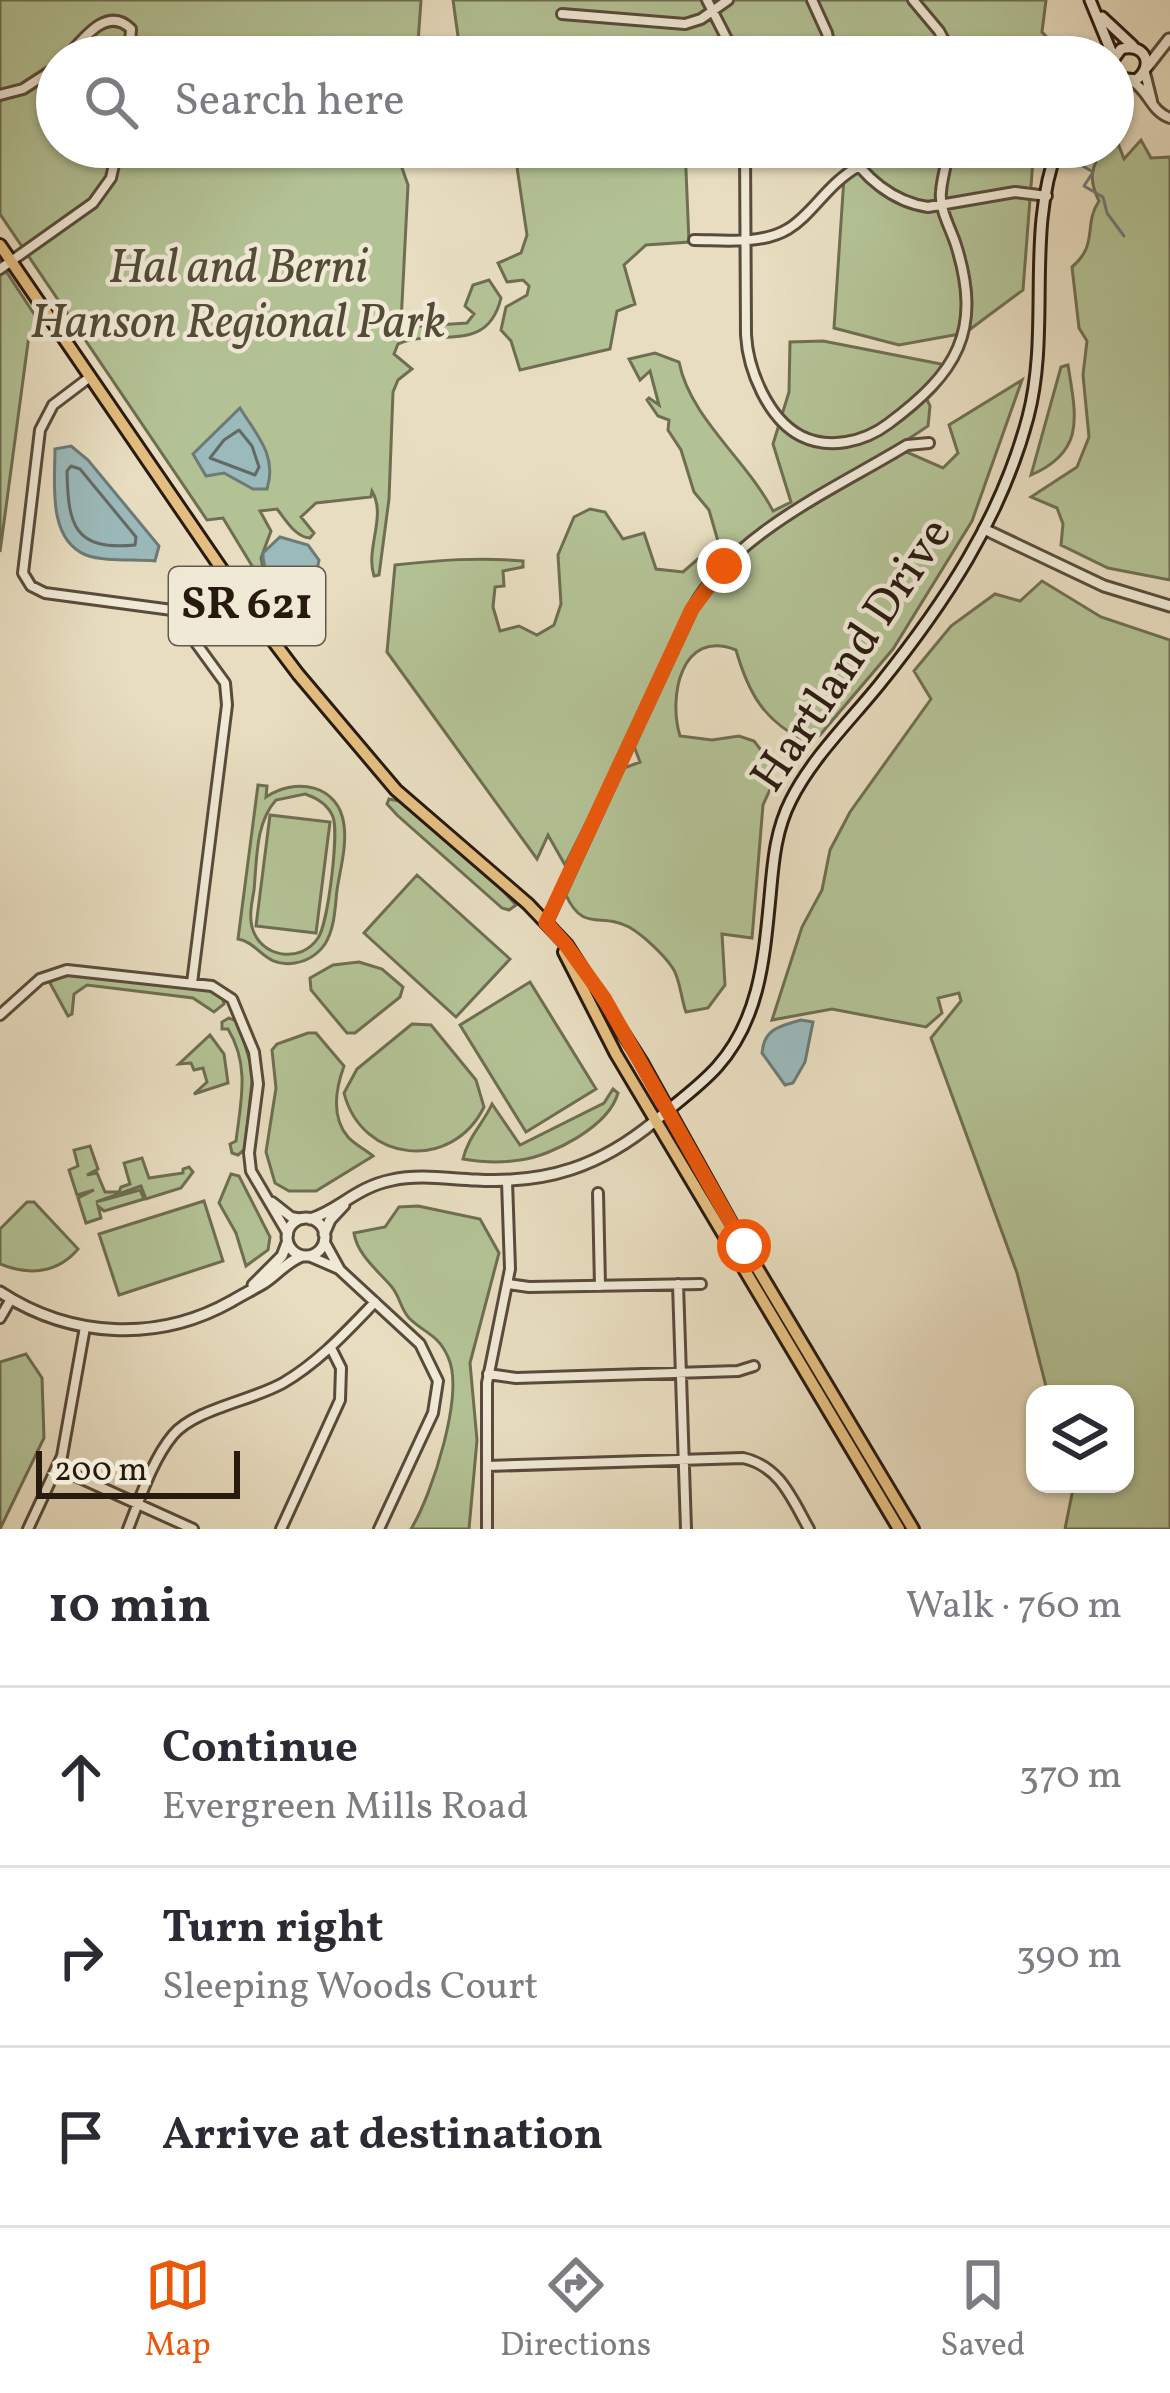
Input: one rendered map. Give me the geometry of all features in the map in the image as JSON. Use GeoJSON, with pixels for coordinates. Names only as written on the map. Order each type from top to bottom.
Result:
{"type":"FeatureCollection","features":[{"type":"Feature","properties":{"kind":"main road"},"geometry":{"type":"LineString","coordinates":[[1090,0],[1105,36]]}},
{"type":"Feature","properties":{"kind":"main road"},"geometry":{"type":"LineString","coordinates":[[1097,13],[1123,36]]}},
{"type":"Feature","properties":{"kind":"main road"},"geometry":{"type":"LineString","coordinates":[[1135,47],[1169,38]]}},
{"type":"Feature","properties":{"kind":"main road"},"geometry":{"type":"LineString","coordinates":[[1134,76],[1146,70],[1169,38]]}},
{"type":"Feature","properties":{"kind":"main road"},"geometry":{"type":"LineString","coordinates":[[1135,47],[1145,56],[1146,70]]}},
{"type":"Feature","properties":{"kind":"main road","name":"Hartland Drive"},"geometry":{"type":"LineString","coordinates":[[306,1219],[362,1190],[406,1178],[507,1181],[553,1176],[598,1161],[715,1070],[741,1034],[764,961],[777,836],[791,800],[936,614],[984,529],[1016,451],[1033,392],[1047,196],[1053,168]]}},
{"type":"Feature","properties":{"kind":"main road","name":"SR 621"},"geometry":{"type":"LineString","coordinates":[[0,245],[5,265],[91,376],[249,609],[337,721],[396,790],[546,923],[597,988],[913,1529]]}},
{"type":"Feature","properties":{"kind":"main road"},"geometry":{"type":"LineString","coordinates":[[984,529],[1105,586],[1170,606]]}},
{"type":"Feature","properties":{"kind":"main road","name":"SR 621"},"geometry":{"type":"LineString","coordinates":[[546,923],[655,1120],[899,1529]]}},
{"type":"Feature","properties":{"kind":"main road"},"geometry":{"type":"LineString","coordinates":[[578,977],[602,1007],[658,1102],[669,1109]]}},
{"type":"Feature","properties":{"kind":"main road"},"geometry":{"type":"LineString","coordinates":[[0,1292],[44,1315],[85,1327],[137,1330],[180,1323],[215,1310],[319,1251],[337,1210],[362,1190]]}},
{"type":"Feature","properties":{"kind":"main road"},"geometry":{"type":"LineString","coordinates":[[250,1290],[282,1256],[287,1237],[306,1219],[319,1224],[324,1238]]}},
{"type":"Feature","properties":{"kind":"main road"},"geometry":{"type":"LineString","coordinates":[[287,1237],[292,1250],[306,1256]]}},
{"type":"Feature","properties":{"kind":"street"},"geometry":{"type":"LineString","coordinates":[[707,0],[726,36]]}},
{"type":"Feature","properties":{"kind":"street"},"geometry":{"type":"LineString","coordinates":[[562,14],[685,24],[728,0]]}},
{"type":"Feature","properties":{"kind":"street"},"geometry":{"type":"LineString","coordinates":[[812,0],[828,36]]}},
{"type":"Feature","properties":{"kind":"street"},"geometry":{"type":"LineString","coordinates":[[913,0],[942,36]]}},
{"type":"Feature","properties":{"kind":"street"},"geometry":{"type":"LineString","coordinates":[[87,36],[100,23],[110,21],[124,22],[130,36]]}},
{"type":"Feature","properties":{"kind":"street"},"geometry":{"type":"LineString","coordinates":[[1146,70],[1157,113],[1170,118]]}},
{"type":"Feature","properties":{"kind":"street"},"geometry":{"type":"LineString","coordinates":[[0,95],[36,81]]}},
{"type":"Feature","properties":{"kind":"street"},"geometry":{"type":"LineString","coordinates":[[1134,90],[1152,102]]}},
{"type":"Feature","properties":{"kind":"street"},"geometry":{"type":"LineString","coordinates":[[5,265],[93,203],[113,168]]}},
{"type":"Feature","properties":{"kind":"street"},"geometry":{"type":"LineString","coordinates":[[745,168],[746,335],[754,376],[790,430],[808,440],[846,442],[878,431],[914,404],[950,366],[962,342],[967,283],[940,194],[946,168]]}},
{"type":"Feature","properties":{"kind":"street"},"geometry":{"type":"LineString","coordinates":[[694,240],[747,239],[788,229],[829,187],[856,168]]}},
{"type":"Feature","properties":{"kind":"street"},"geometry":{"type":"LineString","coordinates":[[861,168],[910,204],[942,204],[1015,192],[1047,196]]}},
{"type":"Feature","properties":{"kind":"street"},"geometry":{"type":"LineString","coordinates":[[91,376],[53,405],[40,430],[23,573],[31,586],[45,593],[172,610],[225,683],[227,704],[192,983]]}},
{"type":"Feature","properties":{"kind":"street"},"geometry":{"type":"LineString","coordinates":[[546,923],[692,609],[729,558],[908,445],[929,443]]}},
{"type":"Feature","properties":{"kind":"street"},"geometry":{"type":"LineString","coordinates":[[0,1015],[40,980],[67,970],[218,988],[232,999],[254,1052],[258,1084],[249,1160],[287,1237]]}},
{"type":"Feature","properties":{"kind":"street"},"geometry":{"type":"LineString","coordinates":[[488,1529],[488,1374],[508,1283],[507,1181]]}},
{"type":"Feature","properties":{"kind":"street"},"geometry":{"type":"LineString","coordinates":[[598,1192],[600,1286]]}},
{"type":"Feature","properties":{"kind":"street"},"geometry":{"type":"LineString","coordinates":[[262,1194],[291,1217],[306,1219]]}},
{"type":"Feature","properties":{"kind":"street"},"geometry":{"type":"LineString","coordinates":[[324,1238],[340,1270],[420,1344],[438,1381],[433,1413],[379,1529]]}},
{"type":"Feature","properties":{"kind":"street"},"geometry":{"type":"LineString","coordinates":[[306,1256],[340,1270]]}},
{"type":"Feature","properties":{"kind":"street"},"geometry":{"type":"LineString","coordinates":[[508,1283],[529,1287],[700,1284]]}},
{"type":"Feature","properties":{"kind":"street"},"geometry":{"type":"LineString","coordinates":[[678,1284],[686,1529]]}},
{"type":"Feature","properties":{"kind":"street"},"geometry":{"type":"LineString","coordinates":[[0,1318],[11,1299]]}},
{"type":"Feature","properties":{"kind":"street"},"geometry":{"type":"LineString","coordinates":[[128,1529],[165,1448],[182,1426],[281,1384],[331,1348],[374,1302]]}},
{"type":"Feature","properties":{"kind":"street"},"geometry":{"type":"LineString","coordinates":[[28,1529],[65,1443],[85,1327]]}},
{"type":"Feature","properties":{"kind":"street"},"geometry":{"type":"LineString","coordinates":[[281,1529],[340,1400],[341,1367],[331,1348]]}},
{"type":"Feature","properties":{"kind":"street"},"geometry":{"type":"LineString","coordinates":[[488,1374],[516,1378],[738,1371],[754,1366]]}},
{"type":"Feature","properties":{"kind":"street"},"geometry":{"type":"LineString","coordinates":[[488,1466],[743,1458],[763,1465],[784,1485],[809,1529]]}},
{"type":"Feature","properties":{"kind":"street"},"geometry":{"type":"LineString","coordinates":[[57,1467],[193,1529]]}},
{"type":"Feature","properties":{"kind":"green space","name":"Hal and Berni Hanson Regional Park"},"geometry":{"type":"Polygon","coordinates":[[[0,0],[421,0],[418,36],[36,36],[36,168],[402,168],[408,185],[401,323],[407,327],[467,323],[474,314],[465,306],[473,285],[489,280],[501,298],[494,316],[473,334],[398,344],[394,354],[412,369],[398,380],[393,392],[389,499],[379,575],[374,576],[372,565],[377,511],[372,491],[371,497],[316,503],[301,517],[314,533],[310,538],[295,531],[277,509],[260,511],[271,531],[261,558],[264,574],[257,574],[223,518],[207,520],[0,214],[0,0]]]}},
{"type":"Feature","properties":{"kind":"green space"},"geometry":{"type":"Polygon","coordinates":[[[453,0],[1046,0],[1042,32],[1046,36],[458,36],[453,0]]]}},
{"type":"Feature","properties":{"kind":"green space"},"geometry":{"type":"Polygon","coordinates":[[[1141,140],[1151,158],[1170,157],[1170,580],[1108,568],[1061,545],[1063,524],[1057,508],[1031,497],[1077,467],[1089,437],[1083,375],[1087,341],[1079,328],[1072,267],[1085,250],[1099,201],[1092,180],[1094,168],[1134,168],[1134,148],[1141,140]]]}},
{"type":"Feature","properties":{"kind":"green space"},"geometry":{"type":"Polygon","coordinates":[[[517,168],[686,168],[689,242],[646,245],[624,265],[635,304],[617,311],[610,349],[520,370],[511,341],[501,330],[506,307],[527,295],[529,286],[523,280],[507,282],[498,263],[521,253],[527,235],[517,168]]]}},
{"type":"Feature","properties":{"kind":"green space"},"geometry":{"type":"Polygon","coordinates":[[[845,168],[1032,168],[1023,290],[965,333],[899,345],[834,328],[845,168]]]}},
{"type":"Feature","properties":{"kind":"green space","name":"Hal and Berni Hanson Regional Park"},"geometry":{"type":"Polygon","coordinates":[[[0,262],[42,326],[29,335],[0,552],[0,262]]]}},
{"type":"Feature","properties":{"kind":"green space"},"geometry":{"type":"Polygon","coordinates":[[[823,341],[946,365],[923,391],[930,406],[928,426],[907,440],[904,451],[943,468],[958,453],[949,425],[1022,380],[972,521],[893,649],[820,735],[806,741],[769,715],[752,692],[736,650],[702,649],[683,670],[676,703],[680,736],[712,740],[739,736],[754,741],[771,763],[772,785],[763,805],[752,938],[722,934],[725,985],[708,1008],[686,1012],[675,971],[652,945],[629,927],[579,914],[566,895],[624,768],[640,762],[634,746],[627,742],[565,865],[548,835],[537,859],[387,652],[395,565],[523,561],[523,567],[503,571],[504,586],[495,587],[493,607],[500,631],[519,626],[537,635],[554,625],[561,604],[558,555],[574,517],[590,509],[605,512],[623,539],[644,533],[656,569],[683,572],[698,559],[710,567],[722,555],[709,510],[694,492],[681,450],[668,430],[669,420],[658,416],[647,400],[659,405],[650,371],[640,380],[629,359],[655,353],[679,362],[695,402],[773,511],[791,502],[773,444],[789,392],[790,342],[823,341]]]}},
{"type":"Feature","properties":{"kind":"green space"},"geometry":{"type":"Polygon","coordinates":[[[1068,365],[1074,416],[1069,443],[1061,455],[1031,475],[1061,367],[1068,365]]]}},
{"type":"Feature","properties":{"kind":"green space"},"geometry":{"type":"Polygon","coordinates":[[[1042,581],[1101,617],[1170,640],[1170,1529],[1065,1529],[1072,1493],[1134,1493],[1134,1385],[1046,1385],[1017,1273],[931,1038],[961,1001],[959,993],[938,998],[942,1013],[926,1027],[832,1009],[772,1020],[802,927],[822,890],[830,850],[850,812],[931,699],[914,671],[951,626],[995,594],[1020,601],[1042,581]]]}},
{"type":"Feature","properties":{"kind":"green space"},"geometry":{"type":"Polygon","coordinates":[[[258,785],[267,786],[266,797],[302,786],[325,793],[340,811],[345,833],[334,917],[325,944],[308,959],[285,964],[238,939],[258,785]],[[305,794],[276,800],[258,843],[252,927],[263,945],[282,954],[302,952],[318,938],[329,898],[333,817],[325,805],[305,794]]]}},
{"type":"Feature","properties":{"kind":"green space"},"geometry":{"type":"Polygon","coordinates":[[[389,799],[399,801],[516,905],[502,908],[397,815],[387,804],[389,799]]]}},
{"type":"Feature","properties":{"kind":"green space"},"geometry":{"type":"Polygon","coordinates":[[[270,815],[330,822],[316,933],[256,926],[270,815]]]}},
{"type":"Feature","properties":{"kind":"green space"},"geometry":{"type":"Polygon","coordinates":[[[417,875],[510,959],[456,1017],[364,933],[417,875]]]}},
{"type":"Feature","properties":{"kind":"green space"},"geometry":{"type":"Polygon","coordinates":[[[359,962],[382,969],[403,987],[400,997],[355,1033],[347,1033],[311,990],[310,978],[333,965],[359,962]]]}},
{"type":"Feature","properties":{"kind":"green space"},"geometry":{"type":"Polygon","coordinates":[[[81,974],[211,991],[222,996],[224,1004],[214,1012],[193,998],[87,985],[74,994],[68,1016],[50,983],[56,977],[81,974]]]}},
{"type":"Feature","properties":{"kind":"green space"},"geometry":{"type":"Polygon","coordinates":[[[530,982],[596,1089],[526,1132],[460,1025],[530,982]]]}},
{"type":"Feature","properties":{"kind":"green space"},"geometry":{"type":"Polygon","coordinates":[[[229,1018],[238,1022],[253,1071],[245,1149],[238,1155],[232,1153],[230,1144],[236,1141],[242,1070],[235,1043],[228,1029],[222,1029],[222,1022],[229,1018]]]}},
{"type":"Feature","properties":{"kind":"green space"},"geometry":{"type":"Polygon","coordinates":[[[412,1024],[431,1025],[476,1080],[484,1107],[470,1128],[430,1150],[409,1151],[369,1134],[344,1093],[357,1069],[412,1024]]]}},
{"type":"Feature","properties":{"kind":"green space"},"geometry":{"type":"Polygon","coordinates":[[[316,1033],[344,1066],[337,1093],[339,1121],[348,1137],[373,1156],[316,1191],[289,1191],[275,1183],[266,1152],[276,1088],[272,1050],[316,1033]]]}},
{"type":"Feature","properties":{"kind":"green space"},"geometry":{"type":"Polygon","coordinates":[[[210,1035],[224,1054],[228,1083],[194,1094],[207,1082],[203,1068],[179,1064],[210,1035]]]}},
{"type":"Feature","properties":{"kind":"green space"},"geometry":{"type":"Polygon","coordinates":[[[613,1089],[618,1093],[603,1117],[563,1146],[513,1161],[463,1159],[492,1104],[520,1145],[604,1103],[613,1089]]]}},
{"type":"Feature","properties":{"kind":"green space"},"geometry":{"type":"Polygon","coordinates":[[[90,1146],[98,1169],[87,1175],[97,1173],[105,1192],[119,1192],[130,1184],[124,1163],[142,1158],[149,1178],[183,1173],[189,1167],[193,1172],[181,1188],[146,1199],[141,1186],[96,1202],[140,1190],[144,1199],[104,1211],[98,1206],[101,1218],[86,1223],[78,1198],[94,1190],[77,1195],[69,1170],[78,1166],[74,1150],[90,1146]]]}},
{"type":"Feature","properties":{"kind":"green space"},"geometry":{"type":"Polygon","coordinates":[[[231,1174],[239,1176],[270,1237],[268,1250],[246,1266],[236,1233],[219,1203],[231,1174]]]}},
{"type":"Feature","properties":{"kind":"green space"},"geometry":{"type":"Polygon","coordinates":[[[204,1201],[223,1261],[119,1295],[99,1234],[204,1201]]]}},
{"type":"Feature","properties":{"kind":"green space"},"geometry":{"type":"Polygon","coordinates":[[[27,1202],[34,1202],[78,1249],[61,1263],[32,1271],[0,1264],[0,1229],[27,1202]]]}},
{"type":"Feature","properties":{"kind":"green space"},"geometry":{"type":"Polygon","coordinates":[[[418,1206],[480,1219],[499,1253],[470,1363],[477,1440],[469,1529],[411,1529],[444,1444],[452,1373],[444,1349],[406,1314],[394,1290],[363,1255],[354,1233],[385,1227],[399,1207],[418,1206]]]}},
{"type":"Feature","properties":{"kind":"green space"},"geometry":{"type":"Polygon","coordinates":[[[26,1354],[42,1378],[44,1438],[0,1529],[0,1362],[26,1354]]]}},
{"type":"Feature","properties":{"kind":"water"},"geometry":{"type":"Polygon","coordinates":[[[240,408],[267,455],[267,489],[253,489],[224,473],[206,476],[193,454],[240,408]]]}},
{"type":"Feature","properties":{"kind":"water"},"geometry":{"type":"Polygon","coordinates":[[[71,446],[159,546],[155,561],[94,557],[73,547],[59,523],[55,493],[55,449],[71,446]]]}},
{"type":"Feature","properties":{"kind":"water"},"geometry":{"type":"Polygon","coordinates":[[[280,537],[308,545],[319,560],[310,604],[302,608],[281,595],[266,569],[263,553],[280,537]]]}},
{"type":"Feature","properties":{"kind":"water"},"geometry":{"type":"Polygon","coordinates":[[[801,1020],[813,1022],[805,1062],[793,1083],[785,1085],[762,1053],[763,1045],[775,1029],[801,1020]]]}},
{"type":"Feature","properties":{"kind":"waterway"},"geometry":{"type":"LineString","coordinates":[[1086,168],[1093,172],[1084,186],[1103,197],[1107,213],[1124,236]]}},
{"type":"Feature","properties":{"kind":"route"},"geometry":{"type":"LineString","coordinates":[[724,566],[692,609],[546,923],[604,998],[744,1246]]}}]}
